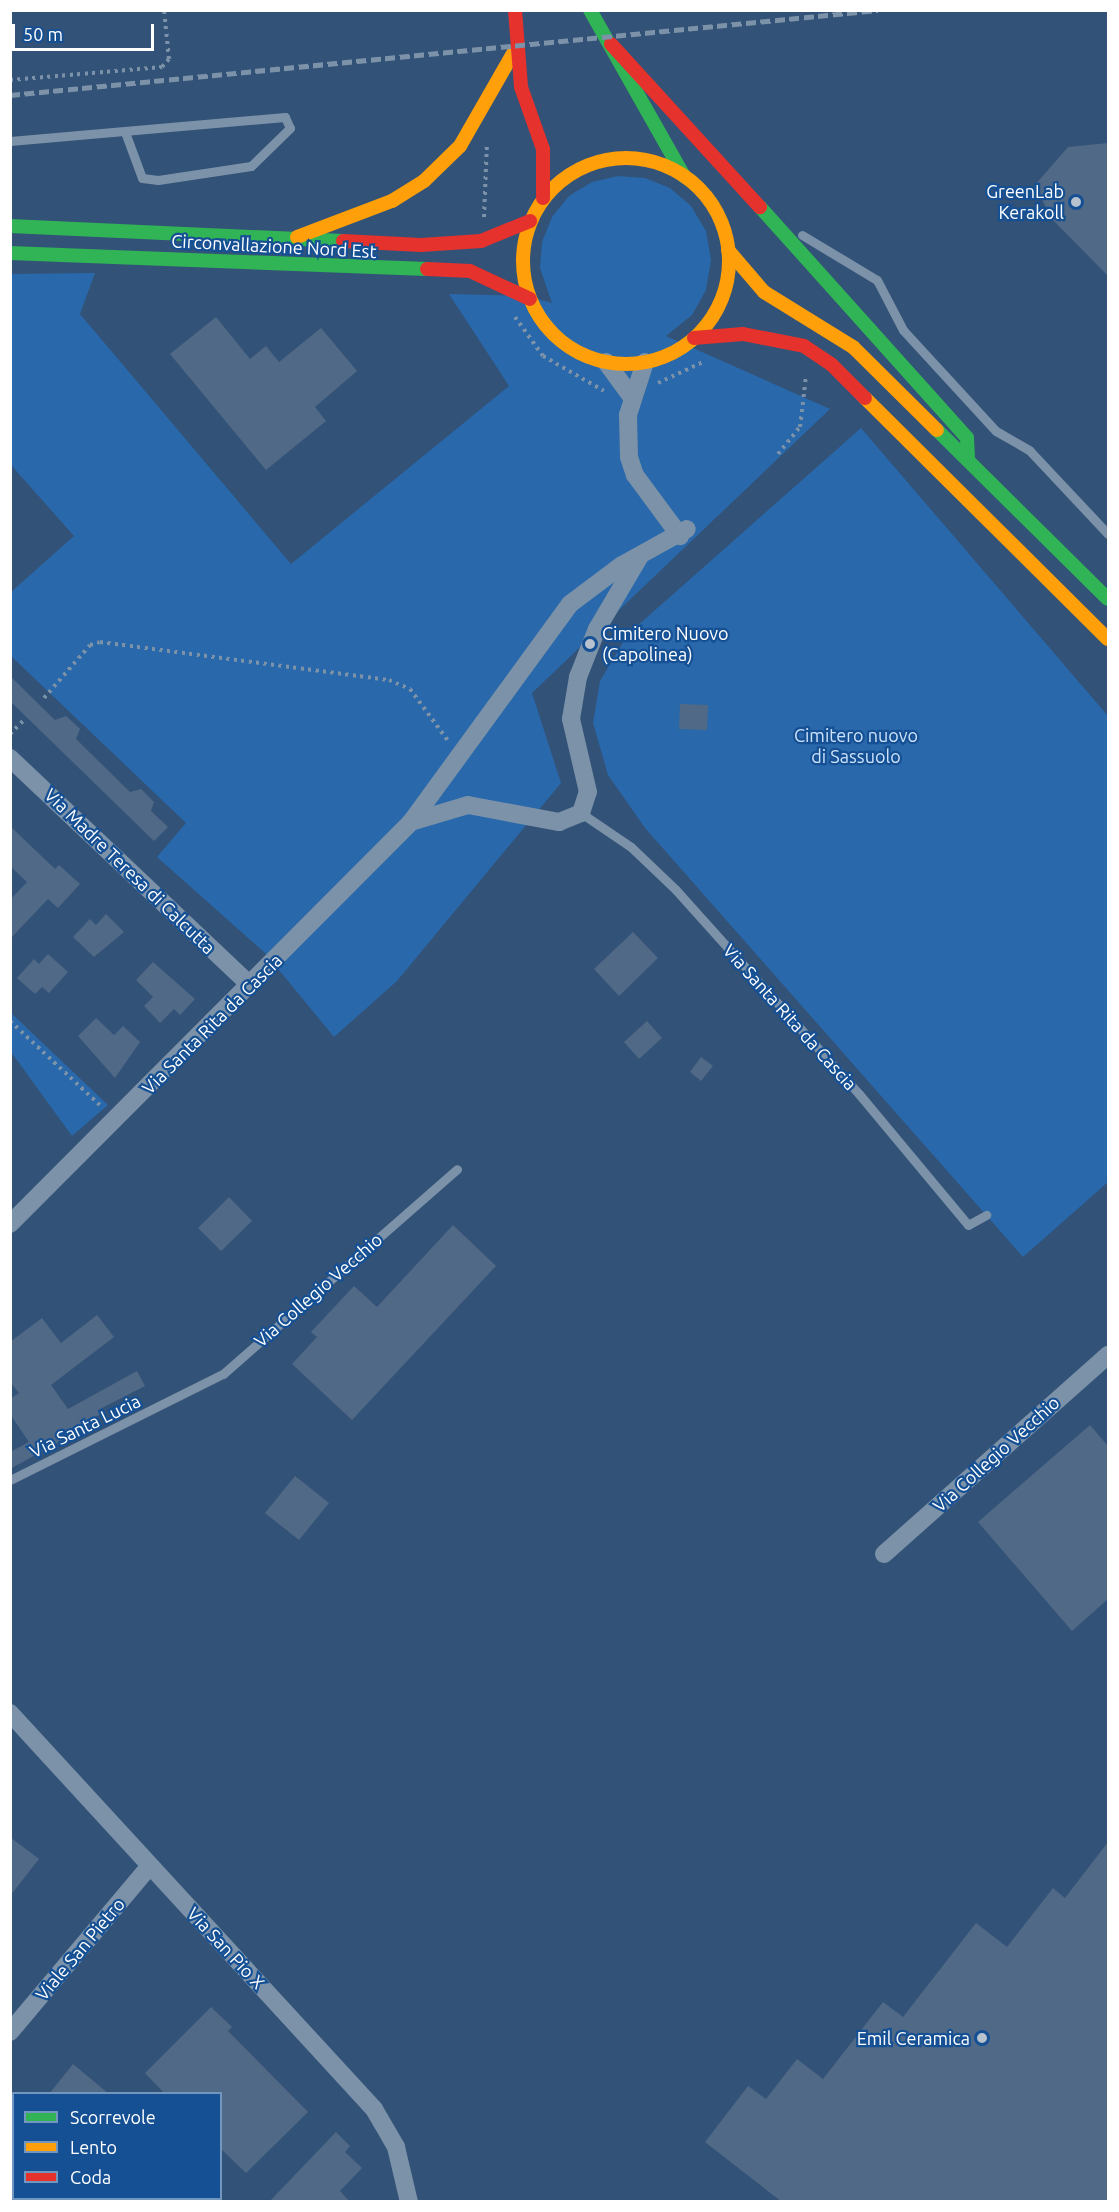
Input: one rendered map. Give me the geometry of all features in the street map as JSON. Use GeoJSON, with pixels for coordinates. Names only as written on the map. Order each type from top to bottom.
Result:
{"type":"FeatureCollection","features":[{"type":"Feature","properties":{"kind":"main road"},"geometry":{"type":"LineString","coordinates":[[515,10],[514,50],[521,87],[543,149],[543,198]]}},
{"type":"Feature","properties":{"kind":"main road"},"geometry":{"type":"LineString","coordinates":[[590,10],[684,176],[714,208],[728,250],[764,291],[837,334],[910,402],[1108,599]]}},
{"type":"Feature","properties":{"kind":"main road"},"geometry":{"type":"LineString","coordinates":[[611,44],[958,427],[971,446],[969,460]]}},
{"type":"Feature","properties":{"kind":"main road","name":"Circonvallazione Nord Est"},"geometry":{"type":"LineString","coordinates":[[10,226],[297,237],[383,205],[424,181],[471,129],[514,50]]}},
{"type":"Feature","properties":{"kind":"main road"},"geometry":{"type":"LineString","coordinates":[[684,176],[648,160],[609,159],[572,172],[543,198],[530,221],[523,256],[530,299],[553,333],[586,356],[606,362],[645,362],[694,338],[744,334],[804,346],[831,364],[1108,639]]}},
{"type":"Feature","properties":{"kind":"main road","name":"Circonvallazione Nord Est"},"geometry":{"type":"LineString","coordinates":[[297,237],[306,242],[462,244],[530,221]]}},
{"type":"Feature","properties":{"kind":"main road"},"geometry":{"type":"LineString","coordinates":[[694,338],[722,298],[728,250]]}},
{"type":"Feature","properties":{"kind":"main road","name":"Circonvallazione Nord Est"},"geometry":{"type":"LineString","coordinates":[[10,253],[470,271],[530,299]]}},
{"type":"Feature","properties":{"kind":"street"},"geometry":{"type":"LineString","coordinates":[[606,362],[631,396]]}},
{"type":"Feature","properties":{"kind":"street","name":"Via Santa Rita da Cascia"},"geometry":{"type":"LineString","coordinates":[[10,1224],[411,822],[578,595],[640,556],[684,532],[635,475],[628,438],[631,396],[645,362]]}},
{"type":"Feature","properties":{"kind":"street"},"geometry":{"type":"LineString","coordinates":[[581,813],[588,792],[573,739],[572,701],[583,660],[605,615],[640,556]]}},
{"type":"Feature","properties":{"kind":"street"},"geometry":{"type":"LineString","coordinates":[[578,595],[605,615]]}},
{"type":"Feature","properties":{"kind":"street","name":"Via Madre Teresa di Calcutta"},"geometry":{"type":"LineString","coordinates":[[10,758],[250,985]]}},
{"type":"Feature","properties":{"kind":"street","name":"Via Santa Rita da Cascia"},"geometry":{"type":"LineString","coordinates":[[411,822],[468,805],[559,822],[581,813]]}},
{"type":"Feature","properties":{"kind":"street","name":"Via Collegio Vecchio"},"geometry":{"type":"LineString","coordinates":[[884,1554],[1108,1355]]}},
{"type":"Feature","properties":{"kind":"street","name":"Via San Pio X"},"geometry":{"type":"LineString","coordinates":[[10,1713],[374,2109],[396,2147],[409,2202]]}},
{"type":"Feature","properties":{"kind":"street","name":"Viale San Pietro"},"geometry":{"type":"LineString","coordinates":[[10,2032],[150,1866]]}},
{"type":"Feature","properties":{"kind":"lane"},"geometry":{"type":"LineString","coordinates":[[10,141],[285,117],[290,128],[251,166],[158,180],[142,178],[125,132]]}},
{"type":"Feature","properties":{"kind":"lane"},"geometry":{"type":"LineString","coordinates":[[728,175],[743,176],[809,241],[877,280],[903,330],[996,431],[1030,451],[1108,534]]}},
{"type":"Feature","properties":{"kind":"lane","name":"Via Santa Rita da Cascia"},"geometry":{"type":"LineString","coordinates":[[581,813],[632,847],[676,890],[859,1094],[968,1225],[986,1215]]}},
{"type":"Feature","properties":{"kind":"lane","name":"Via Collegio Vecchio"},"geometry":{"type":"LineString","coordinates":[[173,1402],[222,1374],[457,1169]]}},
{"type":"Feature","properties":{"kind":"lane","name":"Via Santa Lucia"},"geometry":{"type":"LineString","coordinates":[[10,1480],[173,1402]]}},
{"type":"Feature","properties":{"kind":"path"},"geometry":{"type":"LineString","coordinates":[[10,80],[162,67],[169,59],[164,10]]}},
{"type":"Feature","properties":{"kind":"path"},"geometry":{"type":"LineString","coordinates":[[655,385],[708,359]]}},
{"type":"Feature","properties":{"kind":"path"},"geometry":{"type":"LineString","coordinates":[[778,454],[800,427],[806,394],[804,371]]}},
{"type":"Feature","properties":{"kind":"path"},"geometry":{"type":"LineString","coordinates":[[44,698],[90,645],[100,642],[389,680],[410,689],[452,748],[459,739]]}},
{"type":"Feature","properties":{"kind":"path"},"geometry":{"type":"LineString","coordinates":[[10,734],[23,721]]}},
{"type":"Feature","properties":{"kind":"path"},"geometry":{"type":"LineString","coordinates":[[10,1021],[116,1120]]}},
{"type":"Feature","properties":{"kind":"green space"},"geometry":{"type":"Polygon","coordinates":[[[618,176],[645,178],[670,188],[691,206],[706,231],[711,260],[706,290],[692,315],[666,336],[830,409],[532,693],[561,783],[397,981],[334,1037],[265,953],[157,857],[186,823],[11,656],[10,593],[74,536],[11,465],[11,274],[95,273],[80,314],[291,564],[509,386],[449,294],[526,296],[552,303],[540,268],[542,242],[552,217],[569,196],[592,182],[618,176]]]}},
{"type":"Feature","properties":{"kind":"green space","name":"Cimitero nuovo di Sassuolo"},"geometry":{"type":"Polygon","coordinates":[[[861,428],[1108,716],[1108,1182],[1023,1257],[645,828],[608,775],[593,723],[600,681],[628,634],[861,428]]]}},
{"type":"Feature","properties":{"kind":"green space"},"geometry":{"type":"Polygon","coordinates":[[[10,1012],[108,1105],[72,1136],[11,1052],[10,1012]]]}},
{"type":"Feature","properties":{"kind":"building","name":"GreenLab Kerakoll"},"geometry":{"type":"Polygon","coordinates":[[[1108,143],[1108,276],[1051,218],[1035,185],[1068,147],[1108,143]]]}},
{"type":"Feature","properties":{"kind":"building"},"geometry":{"type":"Polygon","coordinates":[[[216,317],[250,359],[266,346],[279,362],[321,328],[357,371],[315,407],[326,421],[266,470],[170,354],[216,317]]]}},
{"type":"Feature","properties":{"kind":"building"},"geometry":{"type":"Polygon","coordinates":[[[10,676],[55,720],[66,716],[80,729],[76,739],[130,792],[141,789],[154,802],[151,811],[168,827],[154,841],[10,701],[10,676]]]}},
{"type":"Feature","properties":{"kind":"building"},"geometry":{"type":"Polygon","coordinates":[[[680,704],[708,705],[707,730],[679,729],[680,704]]]}},
{"type":"Feature","properties":{"kind":"building"},"geometry":{"type":"Polygon","coordinates":[[[10,826],[55,869],[59,865],[80,884],[58,908],[48,899],[10,939],[10,900],[27,882],[10,866],[10,826]]]}},
{"type":"Feature","properties":{"kind":"building"},"geometry":{"type":"Polygon","coordinates":[[[106,914],[124,932],[94,957],[73,937],[90,919],[96,925],[106,914]]]}},
{"type":"Feature","properties":{"kind":"building"},"geometry":{"type":"Polygon","coordinates":[[[633,932],[658,958],[619,996],[594,969],[633,932]]]}},
{"type":"Feature","properties":{"kind":"building"},"geometry":{"type":"Polygon","coordinates":[[[48,954],[68,972],[49,993],[42,987],[35,994],[17,978],[34,959],[39,964],[48,954]]]}},
{"type":"Feature","properties":{"kind":"building"},"geometry":{"type":"Polygon","coordinates":[[[153,962],[195,999],[180,1015],[174,1009],[160,1023],[144,1006],[153,997],[136,980],[153,962]]]}},
{"type":"Feature","properties":{"kind":"building"},"geometry":{"type":"Polygon","coordinates":[[[96,1018],[114,1035],[123,1026],[140,1042],[115,1078],[78,1036],[96,1018]]]}},
{"type":"Feature","properties":{"kind":"building"},"geometry":{"type":"Polygon","coordinates":[[[647,1021],[662,1038],[639,1059],[624,1042],[647,1021]]]}},
{"type":"Feature","properties":{"kind":"building"},"geometry":{"type":"Polygon","coordinates":[[[701,1057],[713,1066],[701,1081],[690,1072],[701,1057]]]}},
{"type":"Feature","properties":{"kind":"building"},"geometry":{"type":"Polygon","coordinates":[[[229,1197],[252,1221],[221,1251],[198,1228],[229,1197]]]}},
{"type":"Feature","properties":{"kind":"building"},"geometry":{"type":"Polygon","coordinates":[[[453,1225],[496,1266],[352,1420],[292,1364],[317,1337],[311,1332],[354,1286],[377,1307],[453,1225]]]}},
{"type":"Feature","properties":{"kind":"building"},"geometry":{"type":"Polygon","coordinates":[[[97,1315],[114,1337],[51,1385],[68,1409],[137,1371],[145,1386],[98,1410],[100,1414],[57,1443],[10,1469],[10,1452],[29,1442],[10,1414],[10,1399],[19,1393],[10,1382],[10,1342],[42,1318],[61,1343],[97,1315]]]}},
{"type":"Feature","properties":{"kind":"building"},"geometry":{"type":"Polygon","coordinates":[[[1090,1425],[1108,1446],[1108,1599],[1072,1631],[978,1522],[1090,1425]]]}},
{"type":"Feature","properties":{"kind":"building"},"geometry":{"type":"Polygon","coordinates":[[[295,1476],[329,1503],[299,1540],[265,1513],[295,1476]]]}},
{"type":"Feature","properties":{"kind":"building"},"geometry":{"type":"Polygon","coordinates":[[[10,1837],[39,1859],[10,1896],[10,1837]]]}},
{"type":"Feature","properties":{"kind":"building","name":"Emil Ceramica"},"geometry":{"type":"Polygon","coordinates":[[[1108,1842],[1108,2202],[782,2202],[705,2142],[748,2086],[766,2099],[797,2059],[823,2079],[883,2002],[903,2017],[976,1923],[1007,1947],[1053,1888],[1065,1898],[1108,1842]]]}},
{"type":"Feature","properties":{"kind":"building"},"geometry":{"type":"Polygon","coordinates":[[[211,2007],[232,2027],[228,2031],[308,2112],[246,2173],[222,2150],[222,2092],[163,2092],[145,2073],[211,2007]]]}},
{"type":"Feature","properties":{"kind":"building"},"geometry":{"type":"Polygon","coordinates":[[[73,2064],[107,2092],[51,2092],[73,2064]]]}},
{"type":"Feature","properties":{"kind":"building"},"geometry":{"type":"Polygon","coordinates":[[[336,2132],[350,2146],[345,2152],[362,2168],[340,2191],[350,2202],[269,2202],[336,2132]]]}},
{"type":"Feature","properties":{"kind":"railway"},"geometry":{"type":"LineString","coordinates":[[10,95],[878,10]]}},
{"type":"Feature","properties":{"kind":"traffic: fast"},"geometry":{"type":"LineString","coordinates":[[590,10],[684,176]]}},
{"type":"Feature","properties":{"kind":"traffic: fast"},"geometry":{"type":"LineString","coordinates":[[760,207],[967,438],[968,460]]}},
{"type":"Feature","properties":{"kind":"traffic: fast"},"geometry":{"type":"LineString","coordinates":[[10,226],[343,241]]}},
{"type":"Feature","properties":{"kind":"traffic: fast"},"geometry":{"type":"LineString","coordinates":[[10,253],[427,269]]}},
{"type":"Feature","properties":{"kind":"traffic: fast"},"geometry":{"type":"LineString","coordinates":[[937,430],[1108,599]]}},
{"type":"Feature","properties":{"kind":"traffic: slow"},"geometry":{"type":"LineString","coordinates":[[297,237],[392,201],[424,181],[460,146],[515,50]]}},
{"type":"Feature","properties":{"kind":"traffic: slow"},"geometry":{"type":"LineString","coordinates":[[626,158],[646,160],[665,166],[699,188],[721,222],[727,241],[729,261],[727,281],[721,300],[699,334],[665,356],[646,362],[626,364],[606,362],[587,356],[553,334],[531,300],[525,281],[523,261],[525,241],[531,222],[553,188],[587,166],[606,160],[626,158]]}},
{"type":"Feature","properties":{"kind":"traffic: slow"},"geometry":{"type":"LineString","coordinates":[[728,250],[764,292],[853,347],[937,430]]}},
{"type":"Feature","properties":{"kind":"traffic: slow"},"geometry":{"type":"LineString","coordinates":[[865,398],[1108,639]]}},
{"type":"Feature","properties":{"kind":"traffic: jam"},"geometry":{"type":"LineString","coordinates":[[515,10],[521,87],[543,149],[543,198]]}},
{"type":"Feature","properties":{"kind":"traffic: jam"},"geometry":{"type":"LineString","coordinates":[[611,44],[760,207]]}},
{"type":"Feature","properties":{"kind":"traffic: jam"},"geometry":{"type":"LineString","coordinates":[[343,241],[421,245],[481,241],[530,221]]}},
{"type":"Feature","properties":{"kind":"traffic: jam"},"geometry":{"type":"LineString","coordinates":[[427,269],[470,271],[530,299]]}},
{"type":"Feature","properties":{"kind":"traffic: jam"},"geometry":{"type":"LineString","coordinates":[[694,338],[743,334],[804,346],[831,364],[865,398]]}},
{"type":"Feature","properties":{"kind":"place","name":"GreenLab Kerakoll"},"geometry":{"type":"Point","coordinates":[1076,202]}},
{"type":"Feature","properties":{"kind":"place","name":"Cimitero Nuovo (Capolinea)"},"geometry":{"type":"Point","coordinates":[590,644]}},
{"type":"Feature","properties":{"kind":"place","name":"Emil Ceramica"},"geometry":{"type":"Point","coordinates":[982,2038]}}]}
